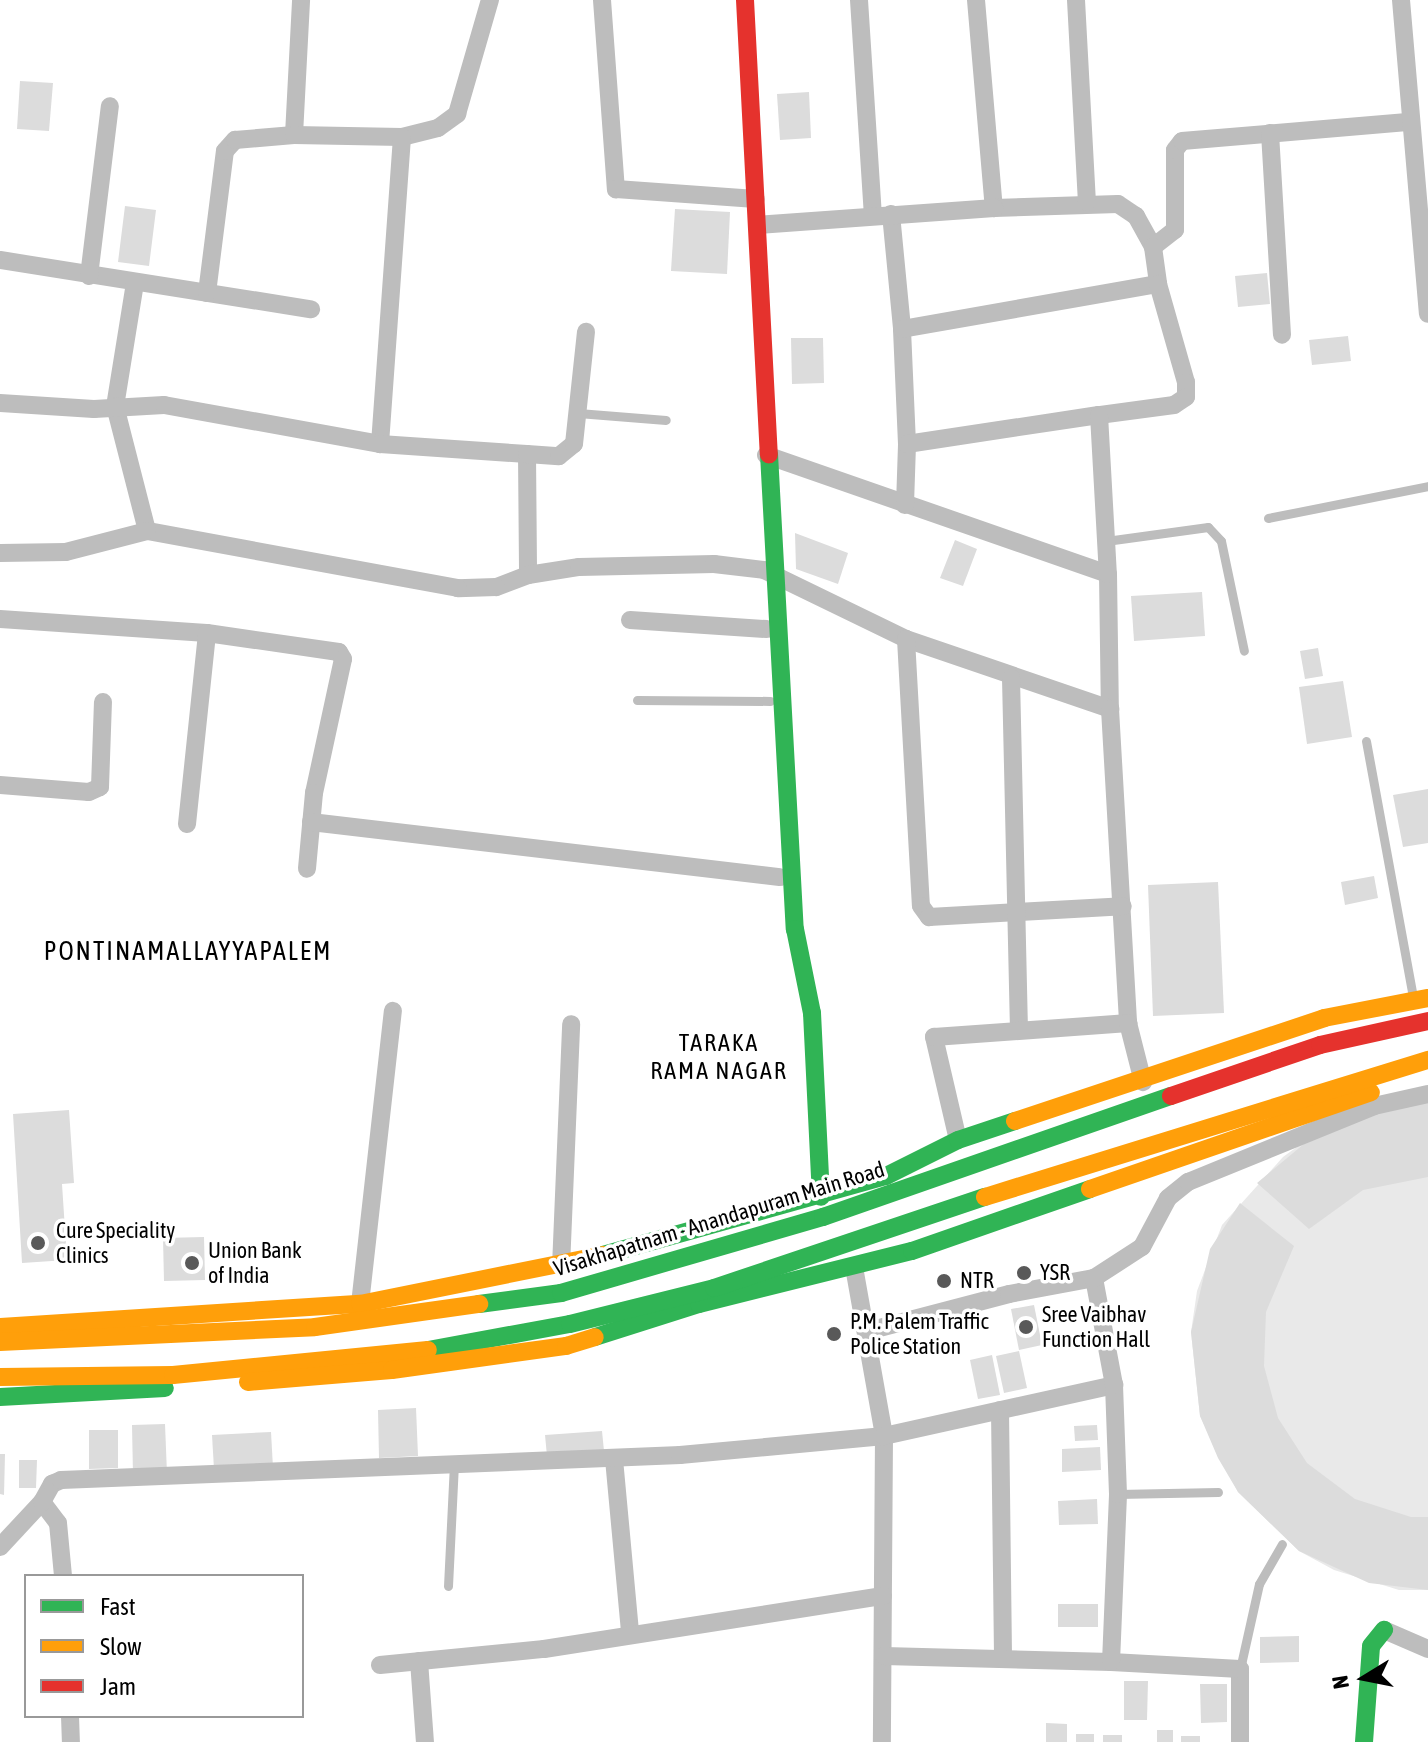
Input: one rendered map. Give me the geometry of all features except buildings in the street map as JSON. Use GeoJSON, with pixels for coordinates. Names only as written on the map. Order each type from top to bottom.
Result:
{"type":"FeatureCollection","features":[{"type":"Feature","properties":{"kind":"street"},"geometry":{"type":"LineString","coordinates":[[294,135],[301,0]]}},
{"type":"Feature","properties":{"kind":"street"},"geometry":{"type":"LineString","coordinates":[[207,293],[225,151],[235,140],[250,136],[294,135],[402,137],[438,128],[457,114],[490,0]]}},
{"type":"Feature","properties":{"kind":"street"},"geometry":{"type":"LineString","coordinates":[[602,0],[616,189],[756,199]]}},
{"type":"Feature","properties":{"kind":"street"},"geometry":{"type":"LineString","coordinates":[[745,0],[767,488],[775,503],[767,629],[784,949],[798,1019],[815,1199]]}},
{"type":"Feature","properties":{"kind":"street"},"geometry":{"type":"LineString","coordinates":[[859,0],[882,215],[902,329],[907,444],[905,505]]}},
{"type":"Feature","properties":{"kind":"street"},"geometry":{"type":"LineString","coordinates":[[976,0],[994,208]]}},
{"type":"Feature","properties":{"kind":"street"},"geometry":{"type":"LineString","coordinates":[[1076,0],[1087,202]]}},
{"type":"Feature","properties":{"kind":"street"},"geometry":{"type":"LineString","coordinates":[[1401,0],[1428,314]]}},
{"type":"Feature","properties":{"kind":"street"},"geometry":{"type":"LineString","coordinates":[[89,276],[110,106]]}},
{"type":"Feature","properties":{"kind":"street"},"geometry":{"type":"LineString","coordinates":[[1153,247],[1175,230],[1175,150],[1182,141],[1409,115],[1428,106]]}},
{"type":"Feature","properties":{"kind":"street"},"geometry":{"type":"LineString","coordinates":[[1270,133],[1282,335]]}},
{"type":"Feature","properties":{"kind":"street"},"geometry":{"type":"LineString","coordinates":[[380,444],[402,137]]}},
{"type":"Feature","properties":{"kind":"street"},"geometry":{"type":"LineString","coordinates":[[757,225],[1087,202],[1118,204],[1136,216],[1153,247],[1158,284],[1186,382],[1186,397],[1174,405],[907,444]]}},
{"type":"Feature","properties":{"kind":"street"},"geometry":{"type":"LineString","coordinates":[[0,260],[311,309]]}},
{"type":"Feature","properties":{"kind":"street"},"geometry":{"type":"LineString","coordinates":[[135,283],[115,406],[147,531]]}},
{"type":"Feature","properties":{"kind":"street"},"geometry":{"type":"LineString","coordinates":[[902,329],[1158,284]]}},
{"type":"Feature","properties":{"kind":"street"},"geometry":{"type":"LineString","coordinates":[[0,403],[164,405],[380,444],[527,454],[568,453],[574,444],[586,332]]}},
{"type":"Feature","properties":{"kind":"street"},"geometry":{"type":"LineString","coordinates":[[1099,415],[1108,574],[1110,709],[1128,1023],[1143,1082]]}},
{"type":"Feature","properties":{"kind":"street"},"geometry":{"type":"LineString","coordinates":[[527,454],[528,575]]}},
{"type":"Feature","properties":{"kind":"street"},"geometry":{"type":"LineString","coordinates":[[766,455],[1108,574]]}},
{"type":"Feature","properties":{"kind":"street"},"geometry":{"type":"LineString","coordinates":[[0,553],[66,552],[147,531],[458,588],[496,587],[528,575],[594,567],[714,564],[771,573],[906,639],[1011,678],[1110,709]]}},
{"type":"Feature","properties":{"kind":"street"},"geometry":{"type":"LineString","coordinates":[[771,573],[795,929],[812,1013],[815,1199]]}},
{"type":"Feature","properties":{"kind":"street"},"geometry":{"type":"LineString","coordinates":[[0,619],[207,633],[339,652],[341,671],[311,822],[307,869]]}},
{"type":"Feature","properties":{"kind":"street"},"geometry":{"type":"LineString","coordinates":[[630,620],[767,629]]}},
{"type":"Feature","properties":{"kind":"street"},"geometry":{"type":"LineString","coordinates":[[187,824],[207,633]]}},
{"type":"Feature","properties":{"kind":"street"},"geometry":{"type":"LineString","coordinates":[[906,639],[921,906],[929,917],[1123,906]]}},
{"type":"Feature","properties":{"kind":"street"},"geometry":{"type":"LineString","coordinates":[[1011,678],[1019,1030]]}},
{"type":"Feature","properties":{"kind":"street"},"geometry":{"type":"LineString","coordinates":[[0,785],[89,792],[100,787],[103,702]]}},
{"type":"Feature","properties":{"kind":"street"},"geometry":{"type":"LineString","coordinates":[[311,822],[780,877]]}},
{"type":"Feature","properties":{"kind":"street"},"geometry":{"type":"LineString","coordinates":[[0,1327],[360,1304],[561,1267],[815,1199],[886,1176],[958,1140],[1143,1082],[1324,1018],[1421,999]]}},
{"type":"Feature","properties":{"kind":"street"},"geometry":{"type":"LineString","coordinates":[[360,1304],[393,1011]]}},
{"type":"Feature","properties":{"kind":"street","name":"Visakhapatnam - Anandapuram Main Road"},"geometry":{"type":"LineString","coordinates":[[0,1342],[315,1327],[561,1293],[823,1217],[1320,1045],[1428,1021]]}},
{"type":"Feature","properties":{"kind":"street"},"geometry":{"type":"LineString","coordinates":[[958,1140],[934,1037],[1128,1023]]}},
{"type":"Feature","properties":{"kind":"street"},"geometry":{"type":"LineString","coordinates":[[561,1267],[571,1024]]}},
{"type":"Feature","properties":{"kind":"street"},"geometry":{"type":"LineString","coordinates":[[0,1377],[173,1375],[462,1347],[570,1324],[714,1288],[1112,1154],[1428,1060]]}},
{"type":"Feature","properties":{"kind":"street"},"geometry":{"type":"LineString","coordinates":[[0,1397],[333,1376],[566,1346],[699,1304],[854,1267],[1182,1153],[1428,1074]]}},
{"type":"Feature","properties":{"kind":"street"},"geometry":{"type":"LineString","coordinates":[[868,1331],[1009,1294],[1094,1278],[1142,1247],[1168,1198],[1188,1182],[1374,1106],[1428,1094]]}},
{"type":"Feature","properties":{"kind":"street"},"geometry":{"type":"LineString","coordinates":[[1182,1153],[1188,1182]]}},
{"type":"Feature","properties":{"kind":"street"},"geometry":{"type":"LineString","coordinates":[[854,1267],[868,1331],[884,1436],[882,1742]]}},
{"type":"Feature","properties":{"kind":"street"},"geometry":{"type":"LineString","coordinates":[[1094,1278],[1114,1385],[1118,1494],[1111,1662]]}},
{"type":"Feature","properties":{"kind":"street"},"geometry":{"type":"LineString","coordinates":[[0,1547],[42,1502],[52,1484],[61,1480],[614,1459],[884,1436],[1114,1385]]}},
{"type":"Feature","properties":{"kind":"street"},"geometry":{"type":"LineString","coordinates":[[1000,1410],[1003,1659]]}},
{"type":"Feature","properties":{"kind":"street"},"geometry":{"type":"LineString","coordinates":[[614,1459],[630,1633]]}},
{"type":"Feature","properties":{"kind":"street"},"geometry":{"type":"LineString","coordinates":[[42,1502],[58,1523],[63,1574]]}},
{"type":"Feature","properties":{"kind":"street"},"geometry":{"type":"LineString","coordinates":[[380,1665],[544,1649],[630,1633],[883,1596]]}},
{"type":"Feature","properties":{"kind":"street"},"geometry":{"type":"LineString","coordinates":[[1364,1742],[1371,1646],[1375,1635],[1384,1630],[1428,1649]]}},
{"type":"Feature","properties":{"kind":"street"},"geometry":{"type":"LineString","coordinates":[[884,1656],[1240,1669],[1240,1742]]}},
{"type":"Feature","properties":{"kind":"street"},"geometry":{"type":"LineString","coordinates":[[419,1661],[425,1742]]}},
{"type":"Feature","properties":{"kind":"street"},"geometry":{"type":"LineString","coordinates":[[70,1718],[71,1742]]}},
{"type":"Feature","properties":{"kind":"lane"},"geometry":{"type":"LineString","coordinates":[[578,413],[666,420]]}},
{"type":"Feature","properties":{"kind":"lane"},"geometry":{"type":"LineString","coordinates":[[1268,518],[1428,486]]}},
{"type":"Feature","properties":{"kind":"lane"},"geometry":{"type":"LineString","coordinates":[[1106,541],[1208,527],[1221,541],[1244,651]]}},
{"type":"Feature","properties":{"kind":"lane"},"geometry":{"type":"LineString","coordinates":[[637,700],[770,701]]}},
{"type":"Feature","properties":{"kind":"lane"},"geometry":{"type":"LineString","coordinates":[[1366,741],[1421,999]]}},
{"type":"Feature","properties":{"kind":"lane"},"geometry":{"type":"LineString","coordinates":[[448,1586],[454,1464]]}},
{"type":"Feature","properties":{"kind":"lane"},"geometry":{"type":"LineString","coordinates":[[1118,1494],[1218,1492]]}},
{"type":"Feature","properties":{"kind":"lane"},"geometry":{"type":"LineString","coordinates":[[1240,1669],[1259,1584],[1282,1544]]}},
{"type":"Feature","properties":{"kind":"shaded area"},"geometry":{"type":"Polygon","coordinates":[[[1428,1102],[1428,1590],[1399,1590],[1334,1570],[1299,1551],[1238,1492],[1200,1416],[1191,1332],[1197,1291],[1222,1225],[1283,1157],[1323,1128],[1428,1102]]]}},
{"type":"Feature","properties":{"kind":"traffic: fast"},"geometry":{"type":"LineString","coordinates":[[769,454],[795,929],[812,1013],[821,1197]]}},
{"type":"Feature","properties":{"kind":"traffic: fast"},"geometry":{"type":"LineString","coordinates":[[479,1304],[561,1293],[823,1217],[1171,1096]]}},
{"type":"Feature","properties":{"kind":"traffic: fast"},"geometry":{"type":"LineString","coordinates":[[603,1255],[886,1176],[958,1140],[1015,1121]]}},
{"type":"Feature","properties":{"kind":"traffic: fast"},"geometry":{"type":"LineString","coordinates":[[595,1337],[699,1304],[912,1251],[1090,1189]]}},
{"type":"Feature","properties":{"kind":"traffic: fast"},"geometry":{"type":"LineString","coordinates":[[428,1350],[570,1324],[714,1288],[985,1197]]}},
{"type":"Feature","properties":{"kind":"traffic: fast"},"geometry":{"type":"LineString","coordinates":[[0,1397],[165,1388]]}},
{"type":"Feature","properties":{"kind":"traffic: fast"},"geometry":{"type":"LineString","coordinates":[[1364,1742],[1371,1646],[1384,1630]]}},
{"type":"Feature","properties":{"kind":"traffic: slow"},"geometry":{"type":"LineString","coordinates":[[1015,1121],[1324,1018],[1428,998]]}},
{"type":"Feature","properties":{"kind":"traffic: slow"},"geometry":{"type":"LineString","coordinates":[[985,1197],[1428,1060]]}},
{"type":"Feature","properties":{"kind":"traffic: slow"},"geometry":{"type":"LineString","coordinates":[[1090,1189],[1371,1092]]}},
{"type":"Feature","properties":{"kind":"traffic: slow"},"geometry":{"type":"LineString","coordinates":[[0,1327],[360,1304],[603,1255]]}},
{"type":"Feature","properties":{"kind":"traffic: slow"},"geometry":{"type":"LineString","coordinates":[[0,1342],[315,1327],[479,1304]]}},
{"type":"Feature","properties":{"kind":"traffic: slow"},"geometry":{"type":"LineString","coordinates":[[248,1382],[392,1370],[566,1346],[595,1337]]}},
{"type":"Feature","properties":{"kind":"traffic: slow"},"geometry":{"type":"LineString","coordinates":[[0,1377],[173,1375],[428,1350]]}},
{"type":"Feature","properties":{"kind":"traffic: jam"},"geometry":{"type":"LineString","coordinates":[[745,0],[769,454]]}},
{"type":"Feature","properties":{"kind":"traffic: jam"},"geometry":{"type":"LineString","coordinates":[[1171,1096],[1320,1045],[1428,1021]]}},
{"type":"Feature","properties":{"kind":"place","name":"Cure Speciality Clinics"},"geometry":{"type":"Point","coordinates":[38,1243]}},
{"type":"Feature","properties":{"kind":"place","name":"Union Bank of India"},"geometry":{"type":"Point","coordinates":[192,1263]}},
{"type":"Feature","properties":{"kind":"place","name":"YSR"},"geometry":{"type":"Point","coordinates":[1024,1273]}},
{"type":"Feature","properties":{"kind":"place","name":"NTR"},"geometry":{"type":"Point","coordinates":[944,1281]}},
{"type":"Feature","properties":{"kind":"place","name":"Sree Vaibhav Function Hall"},"geometry":{"type":"Point","coordinates":[1026,1327]}},
{"type":"Feature","properties":{"kind":"place","name":"P.M. Palem Traffic Police Station"},"geometry":{"type":"Point","coordinates":[834,1334]}},
{"type":"Feature","properties":{"kind":"district","name":"PONTINAMALLAYYAPALEM"},"geometry":{"type":"Point","coordinates":[188,952]}},
{"type":"Feature","properties":{"kind":"district","name":"TARAKA RAMA NAGAR"},"geometry":{"type":"Point","coordinates":[719,1057]}}]}
